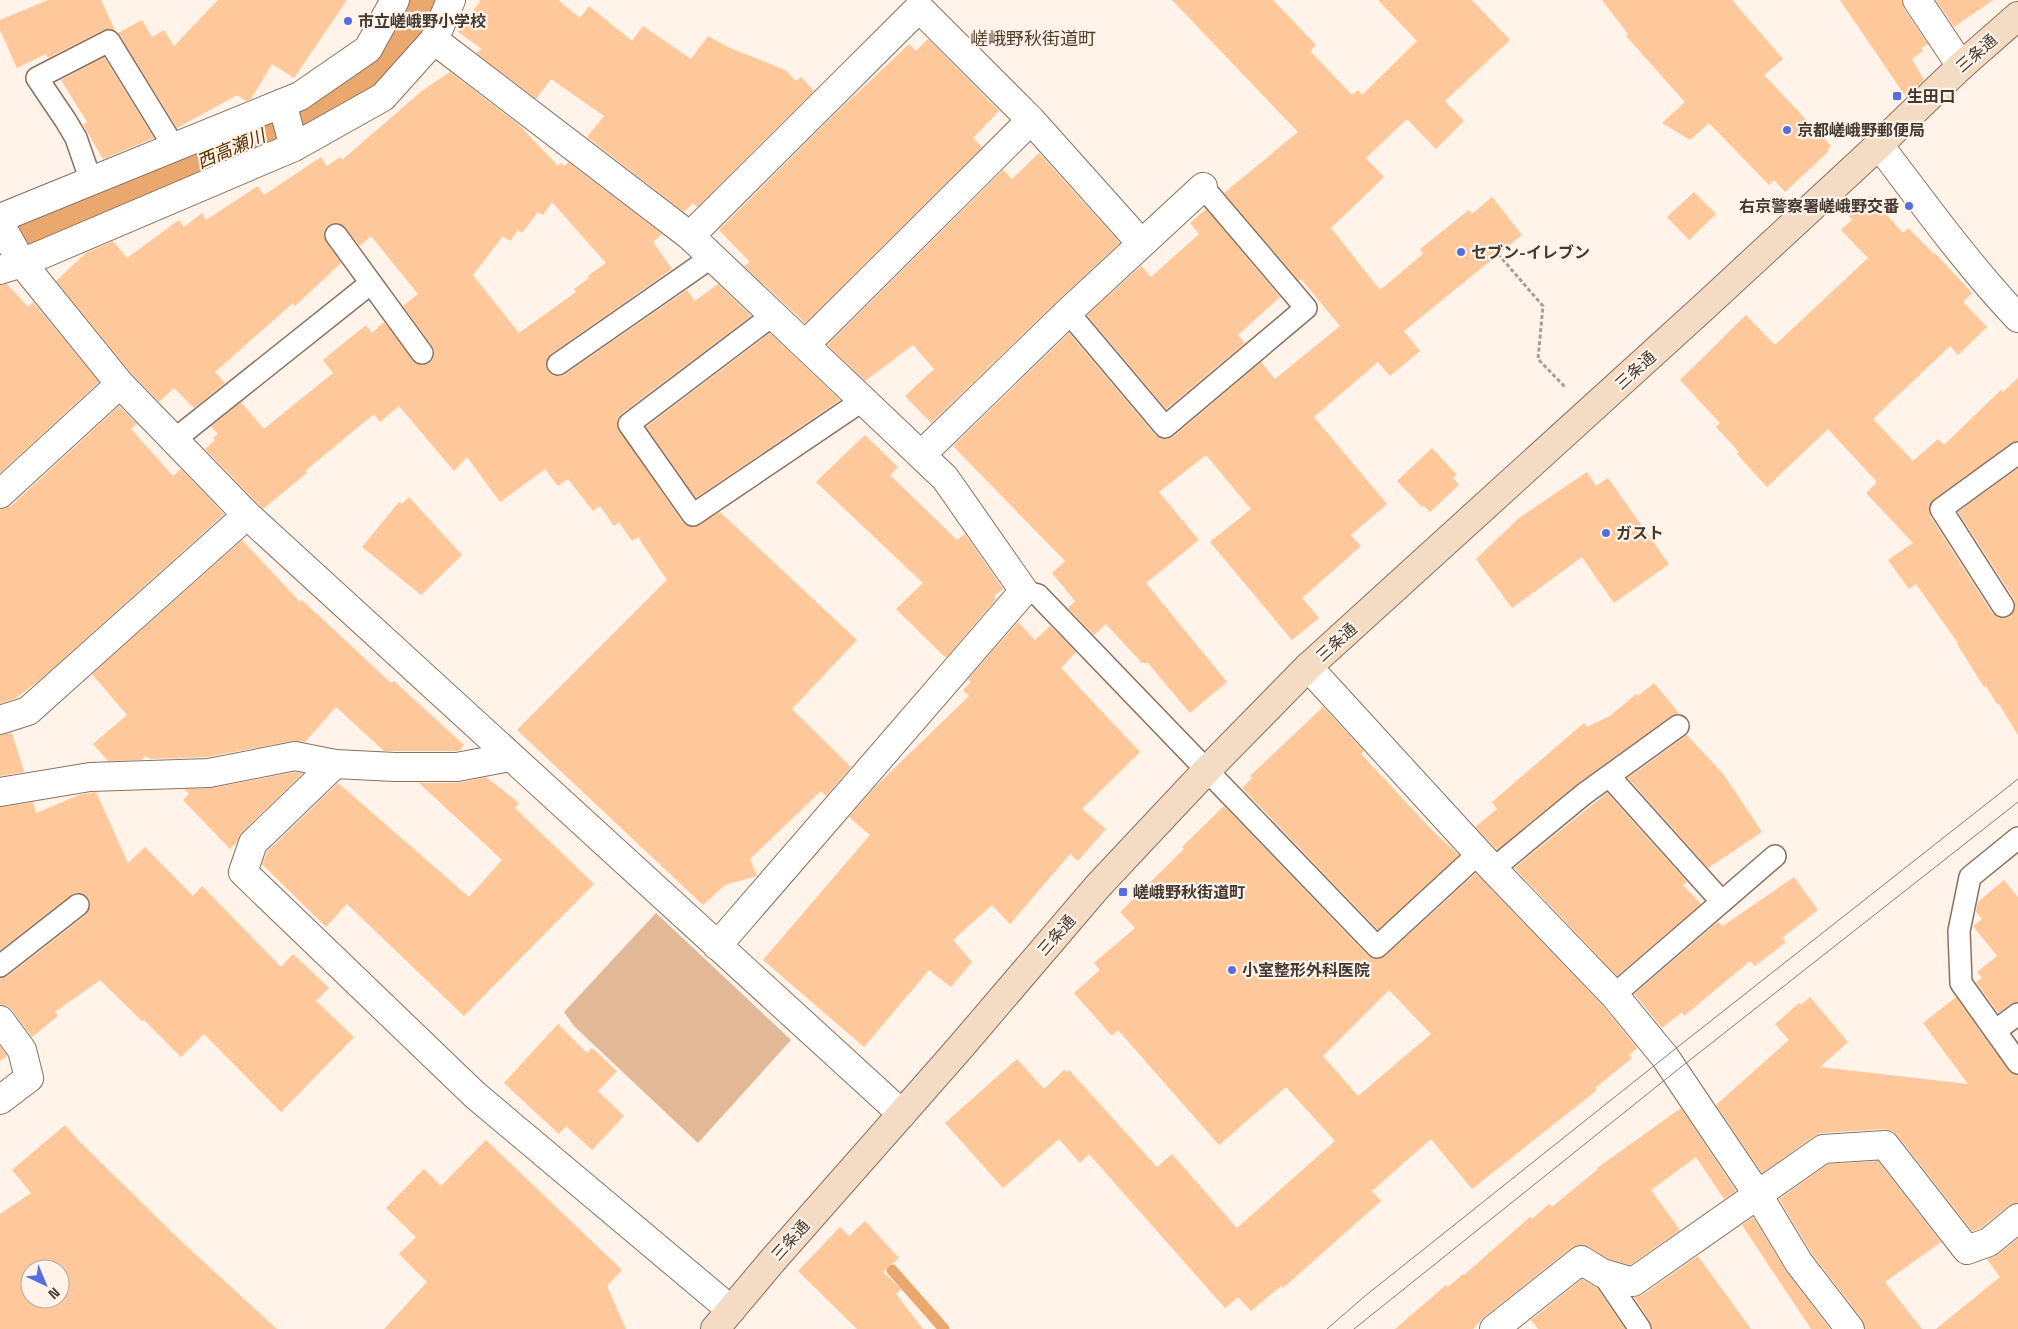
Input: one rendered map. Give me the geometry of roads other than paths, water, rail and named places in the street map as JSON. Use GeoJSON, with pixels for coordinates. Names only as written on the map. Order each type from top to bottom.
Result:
{"type":"FeatureCollection","features":[{"type":"Feature","properties":{"kind":"main road","name":"三条通"},"geometry":{"type":"LineString","coordinates":[[723,1319],[1098,886],[1206,771],[1308,668],[1698,313],[1880,145],[1961,66],[2013,23]]}},
{"type":"Feature","properties":{"kind":"street"},"geometry":{"type":"LineString","coordinates":[[0,218],[300,96],[368,49],[395,0]]}},
{"type":"Feature","properties":{"kind":"street"},"geometry":{"type":"LineString","coordinates":[[11,267],[294,147],[383,97],[434,40],[451,0]]}},
{"type":"Feature","properties":{"kind":"street"},"geometry":{"type":"LineString","coordinates":[[1917,0],[1961,66]]}},
{"type":"Feature","properties":{"kind":"street"},"geometry":{"type":"LineString","coordinates":[[690,236],[919,8],[1031,120],[1141,243]]}},
{"type":"Feature","properties":{"kind":"street"},"geometry":{"type":"LineString","coordinates":[[434,40],[690,236],[945,478],[1024,592],[717,946]]}},
{"type":"Feature","properties":{"kind":"street"},"geometry":{"type":"LineString","coordinates":[[282,103],[294,147]]}},
{"type":"Feature","properties":{"kind":"street"},"geometry":{"type":"LineString","coordinates":[[805,346],[1031,120]]}},
{"type":"Feature","properties":{"kind":"street"},"geometry":{"type":"LineString","coordinates":[[1880,145],[1952,242],[1996,295],[2018,318]]}},
{"type":"Feature","properties":{"kind":"street"},"geometry":{"type":"LineString","coordinates":[[921,455],[1068,312],[1203,187]]}},
{"type":"Feature","properties":{"kind":"street"},"geometry":{"type":"LineString","coordinates":[[0,224],[11,267],[120,384],[247,515],[902,1114]]}},
{"type":"Feature","properties":{"kind":"street"},"geometry":{"type":"LineString","coordinates":[[0,494],[120,384]]}},
{"type":"Feature","properties":{"kind":"street"},"geometry":{"type":"LineString","coordinates":[[0,720],[28,711],[247,515]]}},
{"type":"Feature","properties":{"kind":"street"},"geometry":{"type":"LineString","coordinates":[[1308,668],[1486,861],[1614,994],[1676,1071],[1758,1195],[1799,1263],[1850,1329]]}},
{"type":"Feature","properties":{"kind":"street"},"geometry":{"type":"LineString","coordinates":[[0,792],[90,777],[209,773],[295,756],[335,764],[395,767],[457,767],[510,757]]}},
{"type":"Feature","properties":{"kind":"street"},"geometry":{"type":"LineString","coordinates":[[335,764],[253,843],[243,872],[475,1095],[723,1319]]}},
{"type":"Feature","properties":{"kind":"street"},"geometry":{"type":"LineString","coordinates":[[0,1020],[22,1050],[29,1078],[0,1100]]}},
{"type":"Feature","properties":{"kind":"street"},"geometry":{"type":"LineString","coordinates":[[1494,1329],[1581,1260],[1602,1273],[1633,1282],[1823,1149],[1885,1145],[1967,1250],[1990,1242],[2018,1218]]}},
{"type":"Feature","properties":{"kind":"lane"},"geometry":{"type":"LineString","coordinates":[[91,181],[76,138],[37,78],[109,41],[174,147]]}},
{"type":"Feature","properties":{"kind":"lane"},"geometry":{"type":"LineString","coordinates":[[1068,312],[1165,427],[1306,308],[1203,187]]}},
{"type":"Feature","properties":{"kind":"lane"},"geometry":{"type":"LineString","coordinates":[[336,235],[422,353]]}},
{"type":"Feature","properties":{"kind":"lane"},"geometry":{"type":"LineString","coordinates":[[558,364],[712,257]]}},
{"type":"Feature","properties":{"kind":"lane"},"geometry":{"type":"LineString","coordinates":[[174,440],[371,284]]}},
{"type":"Feature","properties":{"kind":"lane"},"geometry":{"type":"LineString","coordinates":[[773,315],[629,424],[693,515],[862,400]]}},
{"type":"Feature","properties":{"kind":"lane"},"geometry":{"type":"LineString","coordinates":[[2003,606],[1941,509],[2018,453]]}},
{"type":"Feature","properties":{"kind":"lane"},"geometry":{"type":"LineString","coordinates":[[1024,592],[1038,595],[1377,947],[1486,861],[1584,794],[1678,726]]}},
{"type":"Feature","properties":{"kind":"lane"},"geometry":{"type":"LineString","coordinates":[[1608,776],[1722,902]]}},
{"type":"Feature","properties":{"kind":"lane"},"geometry":{"type":"LineString","coordinates":[[2018,838],[1970,877],[1959,932],[1962,983],[2018,1063]]}},
{"type":"Feature","properties":{"kind":"lane"},"geometry":{"type":"LineString","coordinates":[[1614,994],[1775,856]]}},
{"type":"Feature","properties":{"kind":"lane"},"geometry":{"type":"LineString","coordinates":[[0,966],[78,905]]}},
{"type":"Feature","properties":{"kind":"lane"},"geometry":{"type":"LineString","coordinates":[[1995,1031],[2018,1014]]}},
{"type":"Feature","properties":{"kind":"lane"},"geometry":{"type":"LineString","coordinates":[[1602,1273],[1640,1329]]}},
{"type":"Feature","properties":{"kind":"waterway","name":"西高瀬川"},"geometry":{"type":"LineString","coordinates":[[0,247],[315,112],[371,74],[403,43],[421,0]]}},
{"type":"Feature","properties":{"kind":"waterway"},"geometry":{"type":"LineString","coordinates":[[892,1270],[944,1329]]}},
{"type":"Feature","properties":{"kind":"tram line"},"geometry":{"type":"LineString","coordinates":[[1327,1329],[1365,1296],[1665,1057],[2018,779]]}},
{"type":"Feature","properties":{"kind":"tram line"},"geometry":{"type":"LineString","coordinates":[[1354,1329],[1676,1071],[2018,802]]}},
{"type":"Feature","properties":{"kind":"place","name":"市立嵯峨野小学校"},"geometry":{"type":"Point","coordinates":[348,21]}},
{"type":"Feature","properties":{"kind":"place","name":"生田口"},"geometry":{"type":"Point","coordinates":[1897,96]}},
{"type":"Feature","properties":{"kind":"place","name":"京都嵯峨野郵便局"},"geometry":{"type":"Point","coordinates":[1787,130]}},
{"type":"Feature","properties":{"kind":"place","name":"右京警察署嵯峨野交番"},"geometry":{"type":"Point","coordinates":[1909,206]}},
{"type":"Feature","properties":{"kind":"place","name":"セブン-イレブン"},"geometry":{"type":"Point","coordinates":[1461,252]}},
{"type":"Feature","properties":{"kind":"place","name":"ガスト"},"geometry":{"type":"Point","coordinates":[1606,533]}},
{"type":"Feature","properties":{"kind":"place","name":"嵯峨野秋街道町"},"geometry":{"type":"Point","coordinates":[1123,892]}},
{"type":"Feature","properties":{"kind":"place","name":"小室整形外科医院"},"geometry":{"type":"Point","coordinates":[1232,970]}},
{"type":"Feature","properties":{"kind":"district","name":"嵯峨野秋街道町"},"geometry":{"type":"Point","coordinates":[1033,39]}}]}
